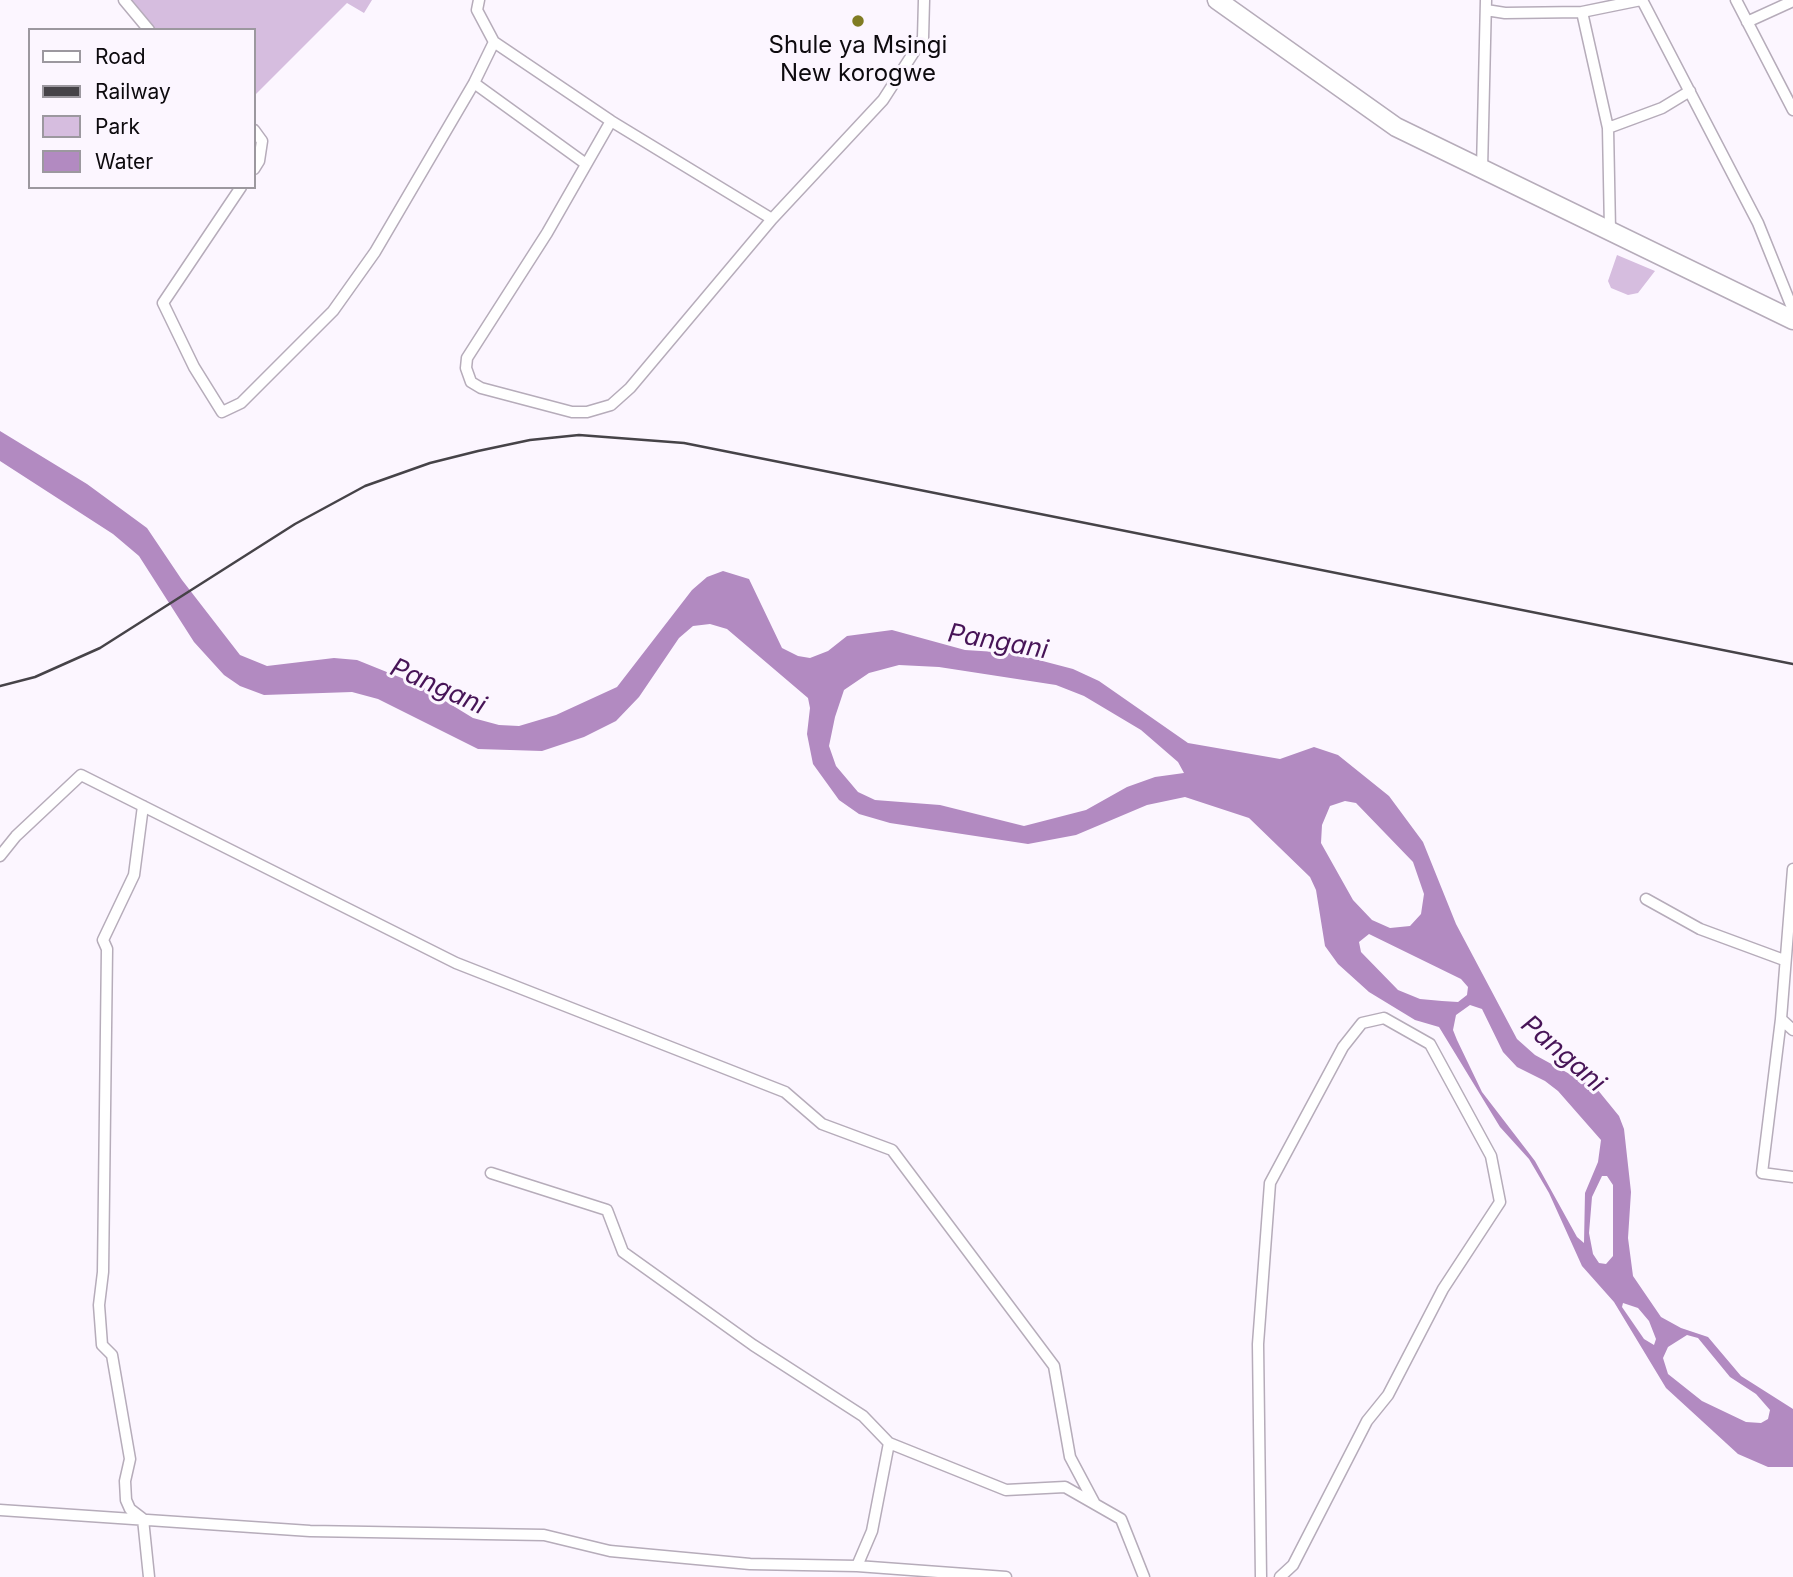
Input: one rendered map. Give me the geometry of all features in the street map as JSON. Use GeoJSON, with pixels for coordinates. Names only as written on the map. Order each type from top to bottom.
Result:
{"type":"FeatureCollection","features":[{"type":"Feature","properties":{"kind":"highway"},"geometry":{"type":"LineString","coordinates":[[1217,0],[1396,127],[1793,320]]}},
{"type":"Feature","properties":{"kind":"street"},"geometry":{"type":"LineString","coordinates":[[124,0],[147,28]]}},
{"type":"Feature","properties":{"kind":"street"},"geometry":{"type":"LineString","coordinates":[[479,0],[477,10],[495,42],[611,121],[772,219]]}},
{"type":"Feature","properties":{"kind":"street"},"geometry":{"type":"LineString","coordinates":[[611,121],[467,358],[466,368],[471,382],[481,388],[572,412],[587,412],[611,405],[630,388],[772,219],[883,100],[923,38],[924,0]]}},
{"type":"Feature","properties":{"kind":"street"},"geometry":{"type":"LineString","coordinates":[[1482,169],[1486,5],[1505,13],[1582,12],[1642,0],[1758,223],[1793,310]]}},
{"type":"Feature","properties":{"kind":"street"},"geometry":{"type":"LineString","coordinates":[[1736,0],[1793,110]]}},
{"type":"Feature","properties":{"kind":"street"},"geometry":{"type":"LineString","coordinates":[[1747,22],[1793,1]]}},
{"type":"Feature","properties":{"kind":"street"},"geometry":{"type":"LineString","coordinates":[[1582,12],[1608,128],[1610,230]]}},
{"type":"Feature","properties":{"kind":"street"},"geometry":{"type":"LineString","coordinates":[[240,189],[163,303],[194,367],[222,412],[241,403],[333,311],[375,251],[474,83],[495,42]]}},
{"type":"Feature","properties":{"kind":"street"},"geometry":{"type":"LineString","coordinates":[[474,83],[586,164]]}},
{"type":"Feature","properties":{"kind":"street"},"geometry":{"type":"LineString","coordinates":[[1608,128],[1662,108],[1690,92]]}},
{"type":"Feature","properties":{"kind":"street"},"geometry":{"type":"LineString","coordinates":[[256,133],[262,141],[256,166]]}},
{"type":"Feature","properties":{"kind":"street"},"geometry":{"type":"LineString","coordinates":[[0,856],[16,836],[81,775],[456,963],[785,1092],[822,1124],[892,1150],[1054,1366],[1070,1457],[1094,1504]]}},
{"type":"Feature","properties":{"kind":"street"},"geometry":{"type":"LineString","coordinates":[[143,806],[134,876],[103,940],[107,949],[103,1272],[99,1305],[102,1345],[112,1355],[130,1459],[125,1481],[126,1500],[130,1509],[143,1519],[149,1577]]}},
{"type":"Feature","properties":{"kind":"street"},"geometry":{"type":"LineString","coordinates":[[1793,869],[1781,1019],[1762,1173],[1793,1177]]}},
{"type":"Feature","properties":{"kind":"street"},"geometry":{"type":"LineString","coordinates":[[1646,899],[1700,929],[1784,960]]}},
{"type":"Feature","properties":{"kind":"street"},"geometry":{"type":"LineString","coordinates":[[1261,1577],[1258,1344],[1270,1183],[1343,1047],[1362,1023],[1384,1018],[1430,1044],[1491,1156],[1500,1202],[1443,1289],[1388,1395],[1367,1421],[1293,1565],[1280,1577]]}},
{"type":"Feature","properties":{"kind":"street"},"geometry":{"type":"LineString","coordinates":[[1781,1019],[1793,1030]]}},
{"type":"Feature","properties":{"kind":"street"},"geometry":{"type":"LineString","coordinates":[[491,1173],[607,1210],[623,1252],[753,1345],[863,1416],[889,1443],[1006,1490],[1052,1485],[1065,1487],[1121,1519],[1144,1577]]}},
{"type":"Feature","properties":{"kind":"street"},"geometry":{"type":"LineString","coordinates":[[857,1566],[872,1531],[889,1443]]}},
{"type":"Feature","properties":{"kind":"street"},"geometry":{"type":"LineString","coordinates":[[0,1510],[310,1531],[544,1535],[610,1551],[673,1557],[750,1564],[857,1566],[1006,1577]]}},
{"type":"Feature","properties":{"kind":"green space"},"geometry":{"type":"Polygon","coordinates":[[[129,0],[372,0],[364,13],[347,3],[256,94],[256,28],[152,28],[129,0]]]}},
{"type":"Feature","properties":{"kind":"green space"},"geometry":{"type":"Polygon","coordinates":[[[1617,255],[1655,271],[1638,293],[1628,295],[1611,288],[1608,281],[1617,255]]]}},
{"type":"Feature","properties":{"kind":"water"},"geometry":{"type":"Polygon","coordinates":[[[0,431],[87,484],[147,528],[182,580],[240,655],[267,666],[334,658],[357,660],[419,685],[473,718],[499,725],[519,726],[556,715],[617,687],[692,590],[707,577],[723,571],[749,579],[782,648],[798,656],[810,658],[828,651],[847,636],[892,630],[965,650],[1012,653],[1073,669],[1099,681],[1188,743],[1280,759],[1314,747],[1338,755],[1389,796],[1423,842],[1456,924],[1517,1039],[1535,1055],[1597,1089],[1619,1116],[1624,1129],[1631,1192],[1628,1238],[1633,1276],[1661,1317],[1681,1328],[1708,1337],[1741,1376],[1793,1409],[1793,1467],[1768,1467],[1738,1454],[1666,1388],[1614,1302],[1582,1266],[1549,1193],[1529,1159],[1500,1127],[1439,1027],[1415,1020],[1369,992],[1338,964],[1325,946],[1316,890],[1310,877],[1249,818],[1185,797],[1147,805],[1076,835],[1028,844],[890,823],[859,814],[839,800],[813,764],[807,734],[810,708],[808,698],[727,629],[710,624],[693,626],[679,638],[639,697],[616,721],[584,737],[542,751],[478,749],[378,699],[352,692],[264,695],[240,686],[224,675],[194,642],[139,556],[113,534],[0,461],[0,431]],[[899,665],[869,673],[844,690],[829,746],[836,766],[858,792],[875,800],[940,805],[1024,826],[1086,810],[1127,787],[1155,777],[1184,773],[1178,762],[1141,730],[1084,696],[1056,685],[939,667],[899,665]],[[1345,801],[1330,806],[1322,825],[1321,843],[1353,900],[1372,920],[1390,928],[1410,926],[1421,914],[1424,894],[1413,862],[1356,803],[1345,801]],[[1369,934],[1359,942],[1361,952],[1398,990],[1420,999],[1458,1002],[1467,995],[1468,987],[1461,979],[1369,934]],[[1470,1005],[1456,1015],[1453,1030],[1482,1092],[1535,1161],[1577,1237],[1584,1243],[1585,1193],[1598,1162],[1601,1140],[1558,1091],[1517,1067],[1503,1052],[1482,1009],[1470,1005]],[[1602,1176],[1592,1197],[1589,1233],[1593,1254],[1599,1263],[1606,1264],[1613,1256],[1613,1185],[1607,1176],[1602,1176]],[[1623,1303],[1622,1307],[1644,1339],[1654,1345],[1656,1339],[1649,1321],[1638,1308],[1623,1303]],[[1687,1335],[1668,1347],[1663,1358],[1668,1374],[1702,1401],[1746,1422],[1761,1423],[1768,1419],[1770,1410],[1756,1394],[1730,1377],[1698,1338],[1687,1335]]]}},
{"type":"Feature","properties":{"kind":"railway"},"geometry":{"type":"LineString","coordinates":[[0,686],[35,677],[100,648],[295,524],[365,486],[430,463],[478,451],[530,440],[579,435],[684,443],[1793,664]]}},
{"type":"Feature","properties":{"kind":"place","name":"Shule ya Msingi New korogwe"},"geometry":{"type":"Point","coordinates":[858,21]}},
{"type":"Feature","properties":{"kind":"water label","name":"Pangani"},"geometry":{"type":"Point","coordinates":[998,642]}},
{"type":"Feature","properties":{"kind":"water label","name":"Pangani"},"geometry":{"type":"Point","coordinates":[438,687]}},
{"type":"Feature","properties":{"kind":"water label","name":"Pangani"},"geometry":{"type":"Point","coordinates":[1563,1054]}}]}
